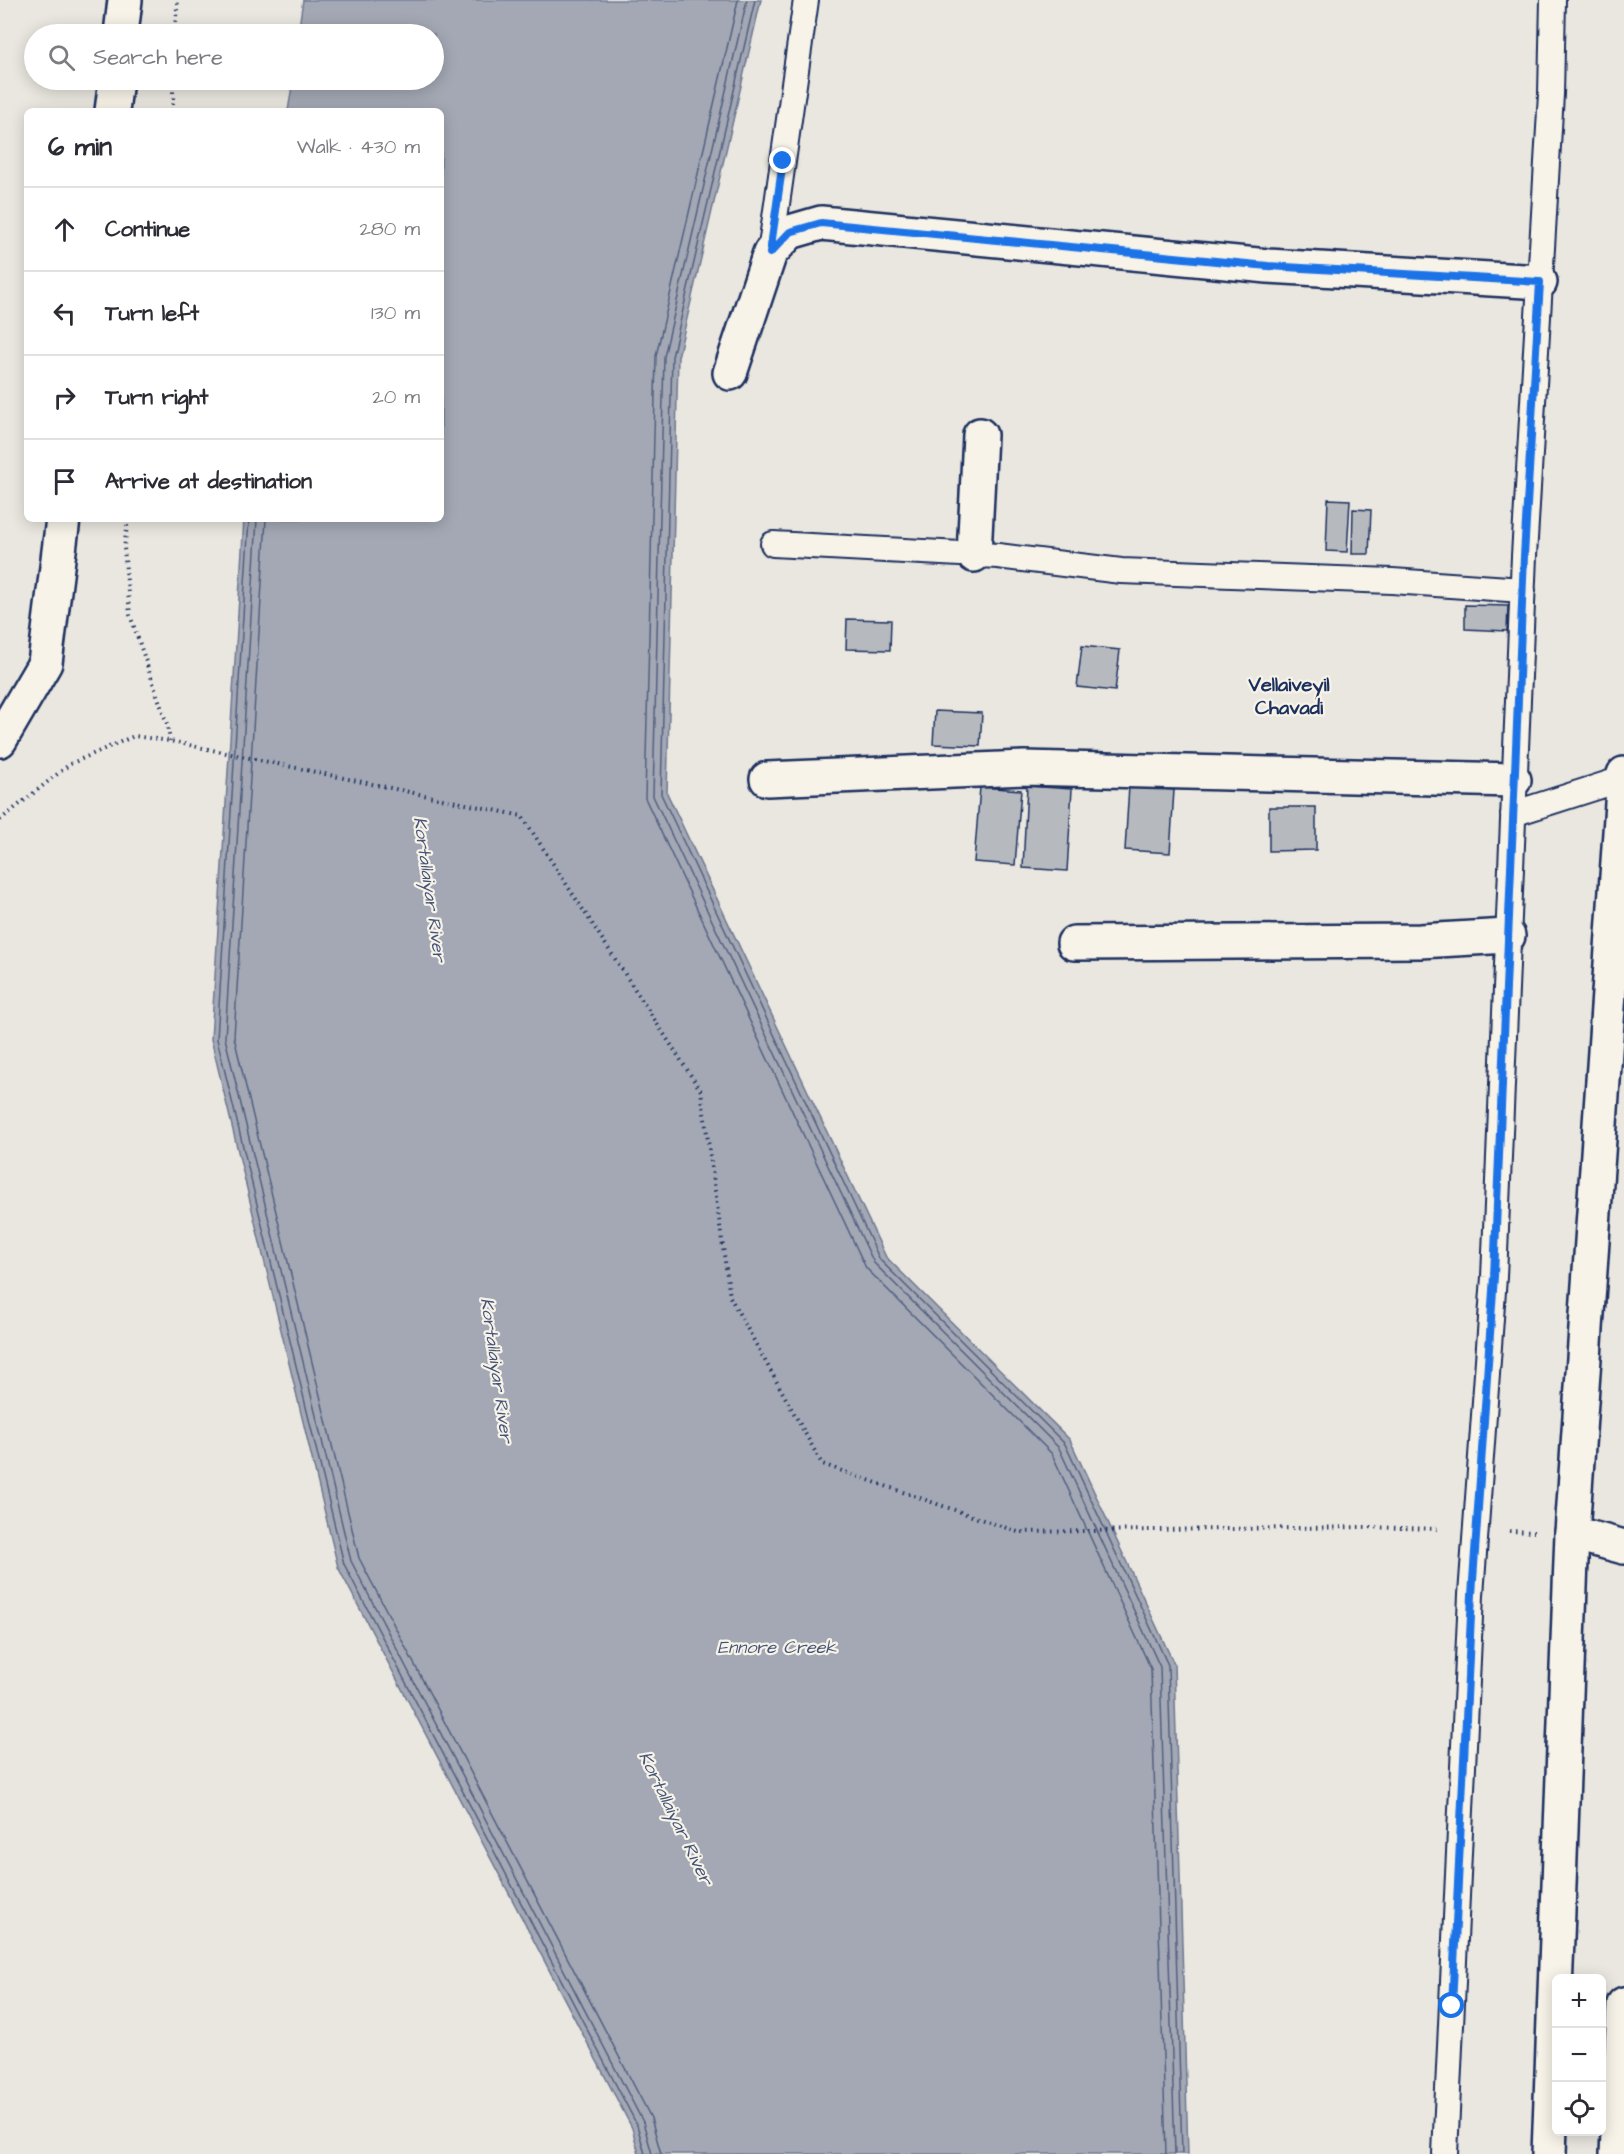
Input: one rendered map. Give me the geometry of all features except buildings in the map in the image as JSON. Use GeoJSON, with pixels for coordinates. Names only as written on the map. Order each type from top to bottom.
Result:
{"type":"FeatureCollection","features":[{"type":"Feature","properties":{"kind":"street"},"geometry":{"type":"LineString","coordinates":[[122,24],[125,0]]}},
{"type":"Feature","properties":{"kind":"street"},"geometry":{"type":"LineString","coordinates":[[112,108],[115,90]]}},
{"type":"Feature","properties":{"kind":"street"},"geometry":{"type":"LineString","coordinates":[[730,373],[770,253],[790,232],[821,223],[1268,266],[1540,282]]}},
{"type":"Feature","properties":{"kind":"street"},"geometry":{"type":"LineString","coordinates":[[974,555],[980,435]]}},
{"type":"Feature","properties":{"kind":"street"},"geometry":{"type":"LineString","coordinates":[[0,740],[45,663],[63,522]]}},
{"type":"Feature","properties":{"kind":"street"},"geometry":{"type":"LineString","coordinates":[[767,779],[1024,768],[1514,780]]}},
{"type":"Feature","properties":{"kind":"street"},"geometry":{"type":"LineString","coordinates":[[1549,2154],[1572,1533],[1624,774]]}},
{"type":"Feature","properties":{"kind":"street"},"geometry":{"type":"LineString","coordinates":[[1074,943],[1420,941],[1508,936]]}},
{"type":"Feature","properties":{"kind":"street"},"geometry":{"type":"LineString","coordinates":[[1572,1533],[1624,1547]]}},
{"type":"Feature","properties":{"kind":"street"},"geometry":{"type":"LineString","coordinates":[[1617,2154],[1624,2004]]}},
{"type":"Feature","properties":{"kind":"lane"},"geometry":{"type":"LineString","coordinates":[[770,253],[806,0]]}},
{"type":"Feature","properties":{"kind":"lane"},"geometry":{"type":"LineString","coordinates":[[1445,2154],[1472,1595],[1494,1276],[1522,590],[1551,94],[1552,0]]}},
{"type":"Feature","properties":{"kind":"lane"},"geometry":{"type":"LineString","coordinates":[[773,544],[974,555],[1121,571],[1392,581],[1522,590]]}},
{"type":"Feature","properties":{"kind":"lane"},"geometry":{"type":"LineString","coordinates":[[1513,814],[1616,781],[1624,774]]}},
{"type":"Feature","properties":{"kind":"path"},"geometry":{"type":"LineString","coordinates":[[175,24],[178,0]]}},
{"type":"Feature","properties":{"kind":"path"},"geometry":{"type":"LineString","coordinates":[[173,90],[173,108]]}},
{"type":"Feature","properties":{"kind":"path"},"geometry":{"type":"LineString","coordinates":[[128,522],[124,548],[130,615],[167,724],[170,741]]}},
{"type":"Feature","properties":{"kind":"path"},"geometry":{"type":"LineString","coordinates":[[0,820],[70,764],[134,736],[170,741],[522,816],[701,1091],[730,1297],[822,1464],[1018,1532],[1364,1527]]}},
{"type":"Feature","properties":{"kind":"water","name":"Ennore Creek"},"geometry":{"type":"Polygon","coordinates":[[[303,0],[761,0],[678,357],[667,793],[886,1257],[1070,1440],[1174,1664],[1188,2154],[639,2154],[632,2128],[338,1567],[211,1039],[244,522],[444,522],[444,108],[288,108],[291,90],[444,90],[444,24],[299,24],[303,0]]]}},
{"type":"Feature","properties":{"kind":"district","name":"Vellaiveyil Chavadi"},"geometry":{"type":"Point","coordinates":[1289,696]}},
{"type":"Feature","properties":{"kind":"route"},"geometry":{"type":"LineString","coordinates":[[783,161],[770,253],[790,232],[821,223],[1268,266],[1540,282],[1524,556],[1494,1276],[1472,1595],[1452,2006]]}},
{"type":"Feature","properties":{"kind":"water label","name":"Kortallaiyar River"},"geometry":{"type":"Point","coordinates":[430,889]}},
{"type":"Feature","properties":{"kind":"water label","name":"Kortallaiyar River"},"geometry":{"type":"Point","coordinates":[497,1370]}},
{"type":"Feature","properties":{"kind":"water label","name":"Kortallaiyar River"},"geometry":{"type":"Point","coordinates":[676,1818]}}]}
